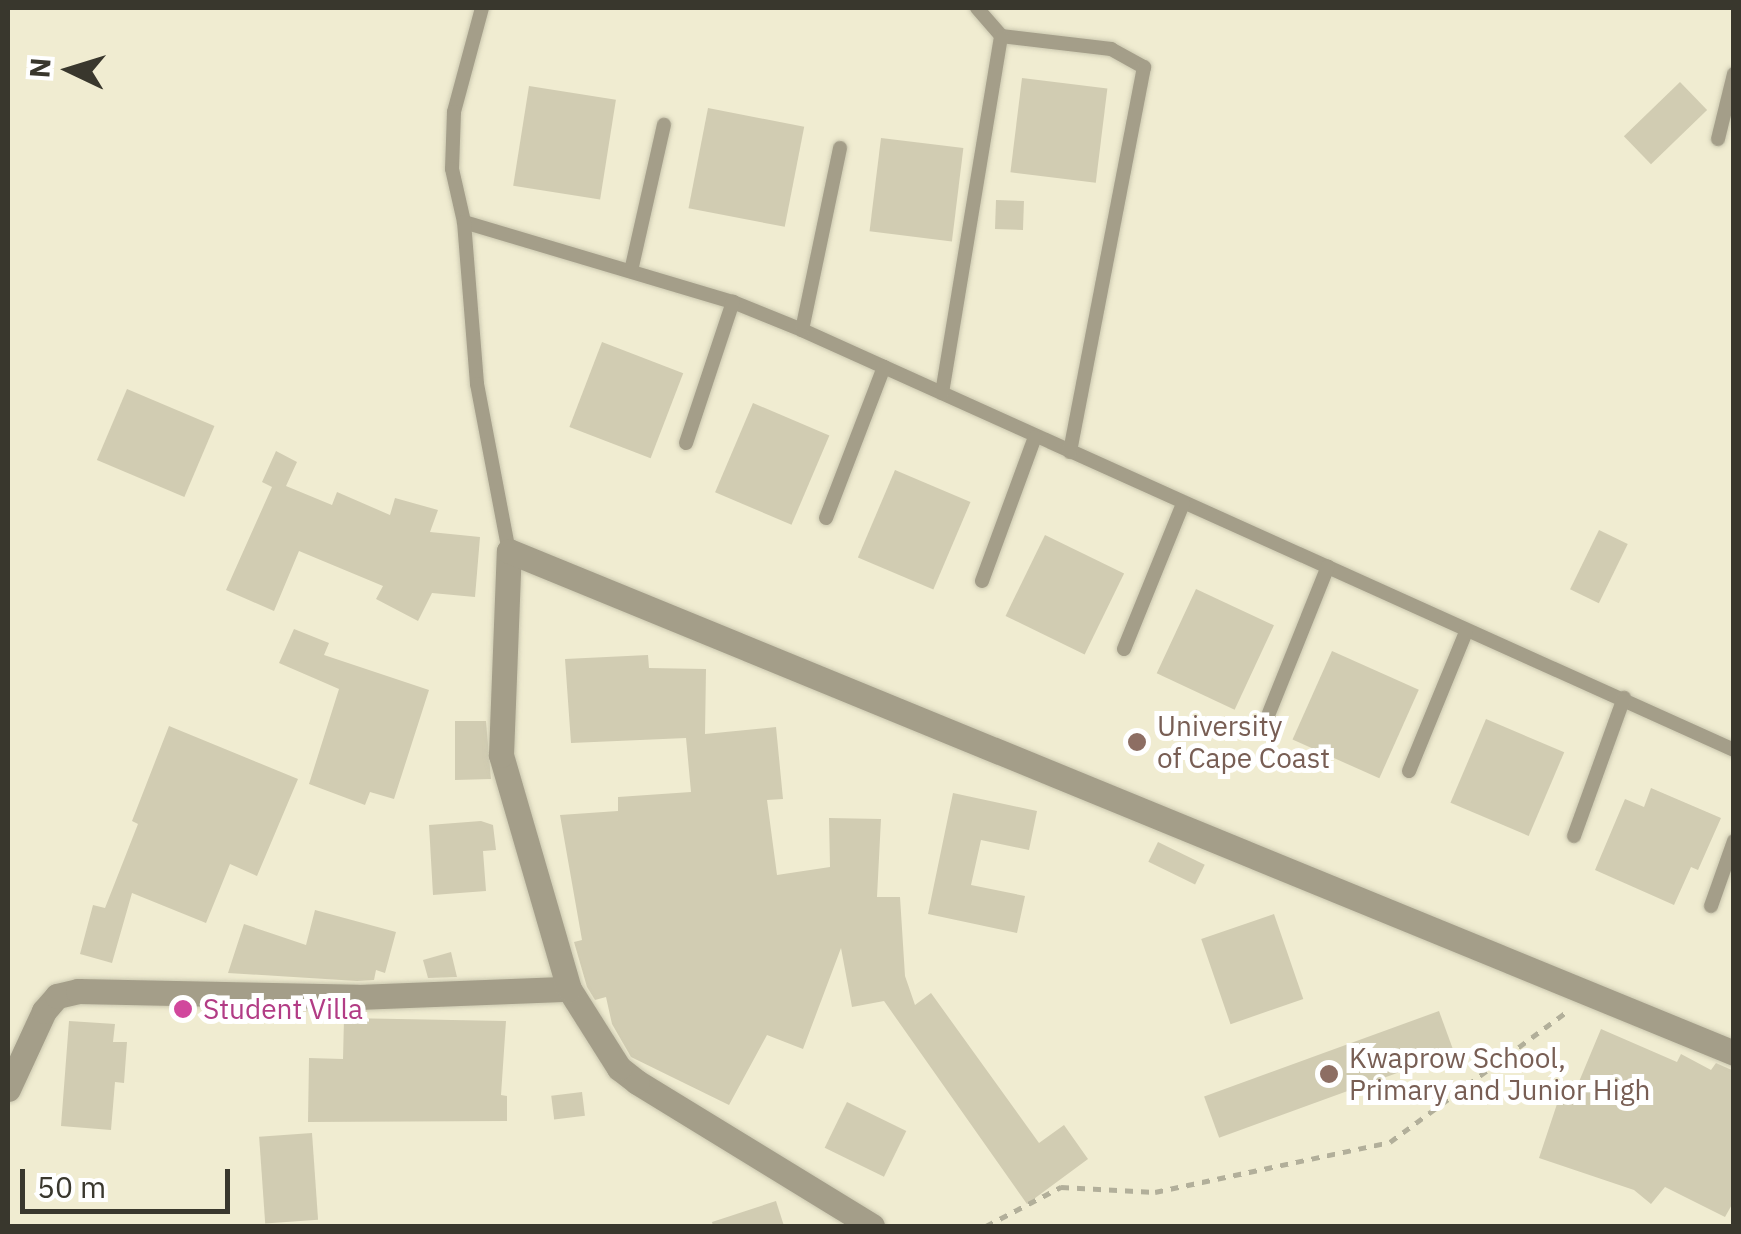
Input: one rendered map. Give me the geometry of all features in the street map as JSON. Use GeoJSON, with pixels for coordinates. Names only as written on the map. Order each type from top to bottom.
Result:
{"type":"FeatureCollection","features":[{"type":"Feature","properties":{"kind":"street"},"geometry":{"type":"LineString","coordinates":[[872,1226],[628,1075],[569,990],[502,755],[509,551],[1734,1053]]}},
{"type":"Feature","properties":{"kind":"street"},"geometry":{"type":"LineString","coordinates":[[8,1089],[44,1011],[57,996],[78,992],[357,998],[569,990]]}},
{"type":"Feature","properties":{"kind":"lane"},"geometry":{"type":"LineString","coordinates":[[482,8],[454,112],[452,169],[464,222],[477,384],[509,551]]}},
{"type":"Feature","properties":{"kind":"lane"},"geometry":{"type":"LineString","coordinates":[[977,8],[1001,36],[1111,49],[1144,67],[1070,452]]}},
{"type":"Feature","properties":{"kind":"lane"},"geometry":{"type":"LineString","coordinates":[[942,393],[1001,36]]}},
{"type":"Feature","properties":{"kind":"lane"},"geometry":{"type":"LineString","coordinates":[[1718,139],[1734,74]]}},
{"type":"Feature","properties":{"kind":"lane"},"geometry":{"type":"LineString","coordinates":[[630,271],[664,125]]}},
{"type":"Feature","properties":{"kind":"lane"},"geometry":{"type":"LineString","coordinates":[[802,330],[840,148]]}},
{"type":"Feature","properties":{"kind":"lane"},"geometry":{"type":"LineString","coordinates":[[464,222],[732,302],[802,330],[1734,750]]}},
{"type":"Feature","properties":{"kind":"lane"},"geometry":{"type":"LineString","coordinates":[[686,443],[732,302]]}},
{"type":"Feature","properties":{"kind":"lane"},"geometry":{"type":"LineString","coordinates":[[826,518],[884,368]]}},
{"type":"Feature","properties":{"kind":"lane"},"geometry":{"type":"LineString","coordinates":[[982,581],[1035,437]]}},
{"type":"Feature","properties":{"kind":"lane"},"geometry":{"type":"LineString","coordinates":[[1124,649],[1183,504]]}},
{"type":"Feature","properties":{"kind":"lane"},"geometry":{"type":"LineString","coordinates":[[1268,713],[1328,566]]}},
{"type":"Feature","properties":{"kind":"lane"},"geometry":{"type":"LineString","coordinates":[[1409,771],[1466,632]]}},
{"type":"Feature","properties":{"kind":"lane"},"geometry":{"type":"LineString","coordinates":[[1574,836],[1624,698]]}},
{"type":"Feature","properties":{"kind":"lane"},"geometry":{"type":"LineString","coordinates":[[1711,906],[1734,841]]}},
{"type":"Feature","properties":{"kind":"path"},"geometry":{"type":"LineString","coordinates":[[986,1226],[1062,1186],[1154,1192],[1390,1142],[1591,994]]}},
{"type":"Feature","properties":{"kind":"building"},"geometry":{"type":"Polygon","coordinates":[[[1022,78],[1107,88],[1096,183],[1010,172],[1022,78]]]}},
{"type":"Feature","properties":{"kind":"building"},"geometry":{"type":"Polygon","coordinates":[[[1680,82],[1707,110],[1651,164],[1624,136],[1680,82]]]}},
{"type":"Feature","properties":{"kind":"building"},"geometry":{"type":"Polygon","coordinates":[[[529,86],[616,100],[600,200],[513,186],[529,86]]]}},
{"type":"Feature","properties":{"kind":"building"},"geometry":{"type":"Polygon","coordinates":[[[708,108],[804,127],[785,227],[689,208],[708,108]]]}},
{"type":"Feature","properties":{"kind":"building"},"geometry":{"type":"Polygon","coordinates":[[[881,138],[963,148],[952,241],[870,231],[881,138]]]}},
{"type":"Feature","properties":{"kind":"building"},"geometry":{"type":"Polygon","coordinates":[[[996,200],[1024,201],[1023,230],[995,229],[996,200]]]}},
{"type":"Feature","properties":{"kind":"building"},"geometry":{"type":"Polygon","coordinates":[[[602,342],[683,373],[651,458],[569,427],[602,342]]]}},
{"type":"Feature","properties":{"kind":"building"},"geometry":{"type":"Polygon","coordinates":[[[127,389],[214,426],[184,497],[97,460],[127,389]]]}},
{"type":"Feature","properties":{"kind":"building"},"geometry":{"type":"Polygon","coordinates":[[[753,403],[829,435],[792,525],[715,492],[753,403]]]}},
{"type":"Feature","properties":{"kind":"building"},"geometry":{"type":"Polygon","coordinates":[[[276,451],[297,462],[286,486],[332,505],[337,492],[390,515],[395,498],[438,510],[430,532],[480,537],[475,597],[432,593],[418,621],[376,599],[383,586],[299,551],[274,611],[226,590],[272,487],[262,482],[276,451]]]}},
{"type":"Feature","properties":{"kind":"building"},"geometry":{"type":"Polygon","coordinates":[[[895,470],[970,502],[933,589],[858,557],[895,470]]]}},
{"type":"Feature","properties":{"kind":"building"},"geometry":{"type":"Polygon","coordinates":[[[1599,530],[1628,544],[1599,603],[1570,589],[1599,530]]]}},
{"type":"Feature","properties":{"kind":"building"},"geometry":{"type":"Polygon","coordinates":[[[1045,535],[1124,574],[1085,654],[1006,616],[1045,535]]]}},
{"type":"Feature","properties":{"kind":"building"},"geometry":{"type":"Polygon","coordinates":[[[1196,589],[1274,625],[1235,710],[1157,673],[1196,589]]]}},
{"type":"Feature","properties":{"kind":"building"},"geometry":{"type":"Polygon","coordinates":[[[294,629],[329,643],[324,655],[429,690],[394,799],[370,792],[365,805],[309,784],[339,689],[279,663],[294,629]]]}},
{"type":"Feature","properties":{"kind":"building"},"geometry":{"type":"Polygon","coordinates":[[[1332,651],[1419,690],[1379,778],[1293,740],[1332,651]]]}},
{"type":"Feature","properties":{"kind":"building"},"geometry":{"type":"Polygon","coordinates":[[[648,655],[649,668],[706,669],[705,734],[776,727],[783,799],[767,800],[777,875],[830,867],[829,818],[881,819],[877,897],[900,897],[905,976],[915,1005],[931,993],[1039,1143],[1064,1125],[1088,1159],[1027,1204],[884,1001],[852,1007],[841,948],[803,1049],[767,1035],[729,1105],[631,1057],[612,1024],[606,997],[595,1000],[587,987],[574,942],[582,940],[560,815],[618,811],[618,797],[691,792],[686,738],[571,743],[565,659],[648,655]]]}},
{"type":"Feature","properties":{"kind":"building"},"geometry":{"type":"Polygon","coordinates":[[[1486,719],[1564,752],[1529,836],[1450,803],[1486,719]]]}},
{"type":"Feature","properties":{"kind":"building"},"geometry":{"type":"Polygon","coordinates":[[[455,721],[486,721],[491,779],[455,780],[455,721]]]}},
{"type":"Feature","properties":{"kind":"building"},"geometry":{"type":"Polygon","coordinates":[[[169,726],[298,779],[257,876],[230,864],[206,923],[132,893],[112,963],[80,954],[93,905],[105,908],[138,824],[132,821],[169,726]]]}},
{"type":"Feature","properties":{"kind":"building"},"geometry":{"type":"Polygon","coordinates":[[[1651,788],[1721,818],[1698,870],[1691,867],[1674,905],[1595,870],[1625,799],[1644,807],[1651,788]]]}},
{"type":"Feature","properties":{"kind":"building"},"geometry":{"type":"Polygon","coordinates":[[[953,793],[1037,811],[1029,850],[981,840],[971,885],[1025,896],[1017,933],[928,914],[953,793]]]}},
{"type":"Feature","properties":{"kind":"building"},"geometry":{"type":"Polygon","coordinates":[[[481,821],[493,825],[496,850],[483,851],[486,891],[433,895],[429,825],[481,821]]]}},
{"type":"Feature","properties":{"kind":"building"},"geometry":{"type":"Polygon","coordinates":[[[1158,842],[1205,865],[1195,885],[1148,862],[1158,842]]]}},
{"type":"Feature","properties":{"kind":"building"},"geometry":{"type":"Polygon","coordinates":[[[315,910],[396,932],[385,973],[376,970],[374,980],[357,981],[228,973],[244,924],[306,945],[315,910]]]}},
{"type":"Feature","properties":{"kind":"building"},"geometry":{"type":"Polygon","coordinates":[[[1274,914],[1303,999],[1230,1024],[1201,939],[1274,914]]]}},
{"type":"Feature","properties":{"kind":"building"},"geometry":{"type":"Polygon","coordinates":[[[451,952],[457,977],[428,978],[423,960],[451,952]]]}},
{"type":"Feature","properties":{"kind":"building","name":"Kwaprow School, Primary and Junior High"},"geometry":{"type":"Polygon","coordinates":[[[1439,1011],[1454,1052],[1219,1138],[1204,1097],[1439,1011]]]}},
{"type":"Feature","properties":{"kind":"building"},"geometry":{"type":"Polygon","coordinates":[[[344,1018],[506,1021],[501,1095],[507,1096],[507,1121],[308,1122],[309,1058],[343,1059],[344,1018]]]}},
{"type":"Feature","properties":{"kind":"building"},"geometry":{"type":"Polygon","coordinates":[[[69,1021],[115,1024],[113,1042],[127,1042],[124,1083],[115,1082],[111,1130],[61,1126],[69,1021]]]}},
{"type":"Feature","properties":{"kind":"building"},"geometry":{"type":"Polygon","coordinates":[[[1601,1029],[1677,1062],[1681,1054],[1711,1070],[1716,1063],[1734,1071],[1734,1201],[1725,1217],[1665,1187],[1651,1204],[1634,1190],[1539,1158],[1561,1092],[1573,1096],[1601,1029]]]}},
{"type":"Feature","properties":{"kind":"building"},"geometry":{"type":"Polygon","coordinates":[[[582,1092],[585,1116],[554,1120],[551,1096],[582,1092]]]}},
{"type":"Feature","properties":{"kind":"building"},"geometry":{"type":"Polygon","coordinates":[[[847,1102],[906,1131],[884,1177],[825,1148],[847,1102]]]}},
{"type":"Feature","properties":{"kind":"building"},"geometry":{"type":"Polygon","coordinates":[[[312,1133],[318,1220],[265,1223],[259,1137],[312,1133]]]}},
{"type":"Feature","properties":{"kind":"building"},"geometry":{"type":"Polygon","coordinates":[[[776,1201],[784,1226],[713,1226],[712,1222],[776,1201]]]}},
{"type":"Feature","properties":{"kind":"place","name":"University of Cape Coast"},"geometry":{"type":"Point","coordinates":[1137,742]}},
{"type":"Feature","properties":{"kind":"place","name":"Student Villa"},"geometry":{"type":"Point","coordinates":[183,1009]}},
{"type":"Feature","properties":{"kind":"place","name":"Kwaprow School, Primary and Junior High"},"geometry":{"type":"Point","coordinates":[1329,1074]}}]}
